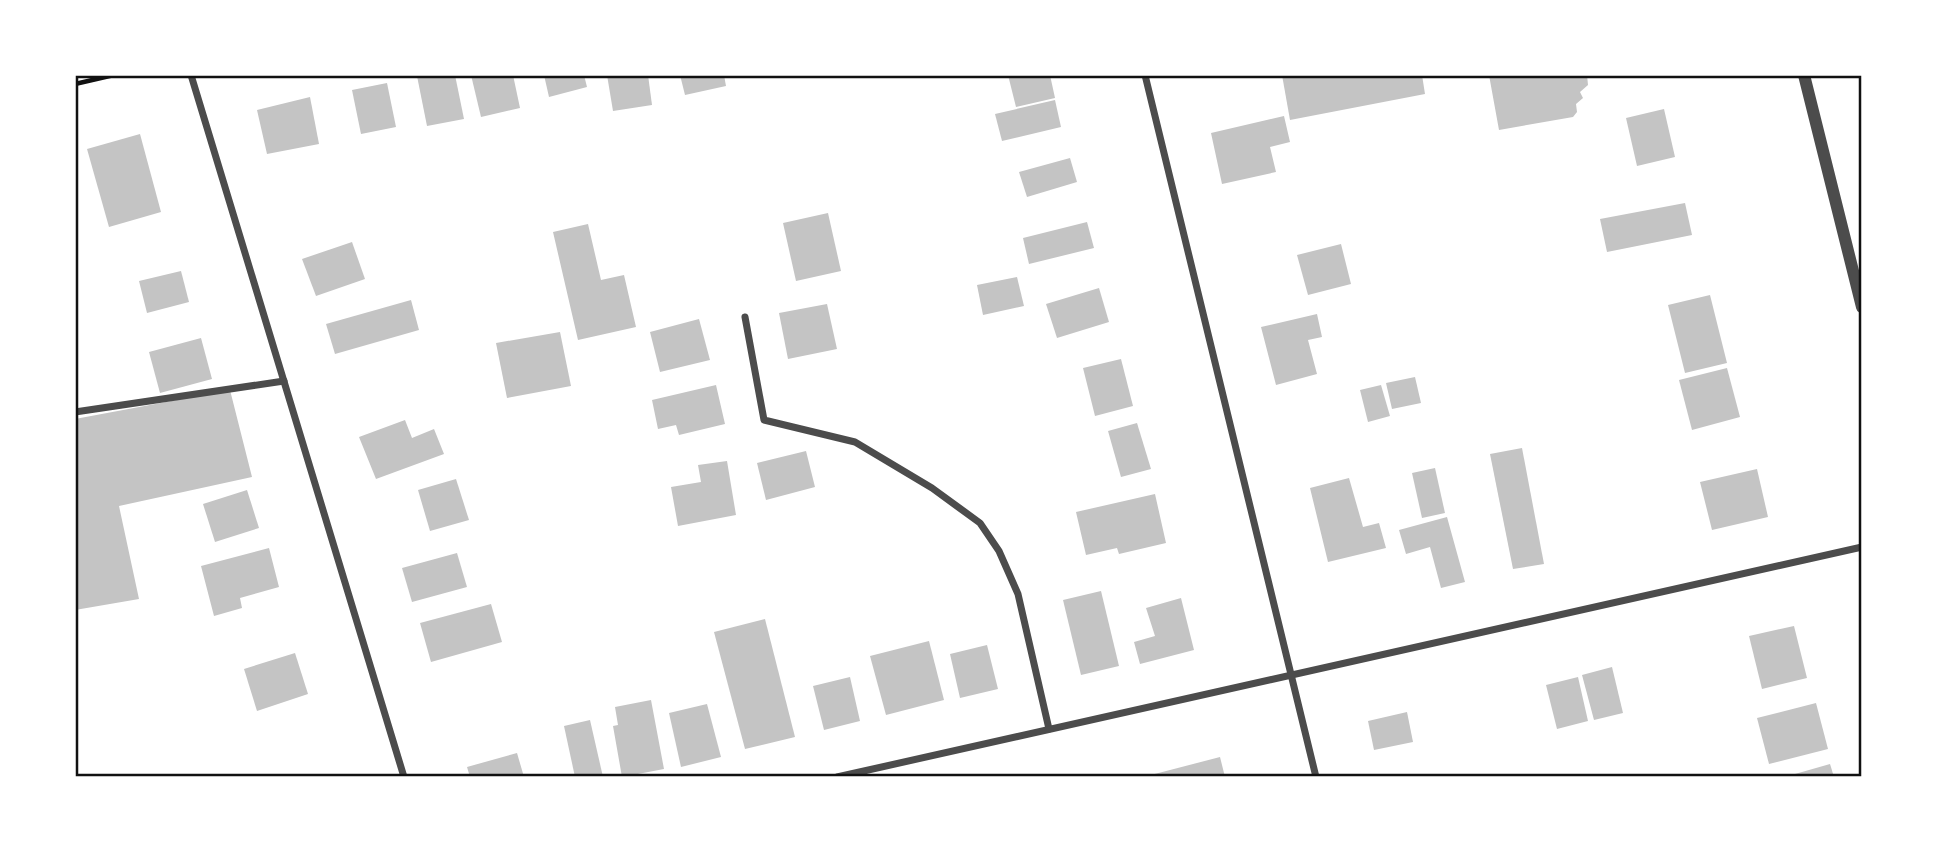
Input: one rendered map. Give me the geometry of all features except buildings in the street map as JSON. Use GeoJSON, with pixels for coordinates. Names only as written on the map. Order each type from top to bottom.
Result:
{"type":"FeatureCollection","features":[{"type":"Feature","properties":{"kind":"street"},"geometry":{"type":"LineString","coordinates":[[191,75],[404,777]]}},
{"type":"Feature","properties":{"kind":"street"},"geometry":{"type":"LineString","coordinates":[[1145,75],[1316,777]]}},
{"type":"Feature","properties":{"kind":"street"},"geometry":{"type":"LineString","coordinates":[[1804,75],[1862,307]]}},
{"type":"Feature","properties":{"kind":"street"},"geometry":{"type":"LineString","coordinates":[[745,317],[764,420],[855,442],[932,488],[980,523],[999,551],[1018,594],[1049,729]]}},
{"type":"Feature","properties":{"kind":"street"},"geometry":{"type":"LineString","coordinates":[[75,412],[284,381]]}},
{"type":"Feature","properties":{"kind":"street"},"geometry":{"type":"LineString","coordinates":[[837,777],[1862,547]]}},
{"type":"Feature","properties":{"kind":"path"},"geometry":{"type":"LineString","coordinates":[[75,84],[114,75]]}}]}
